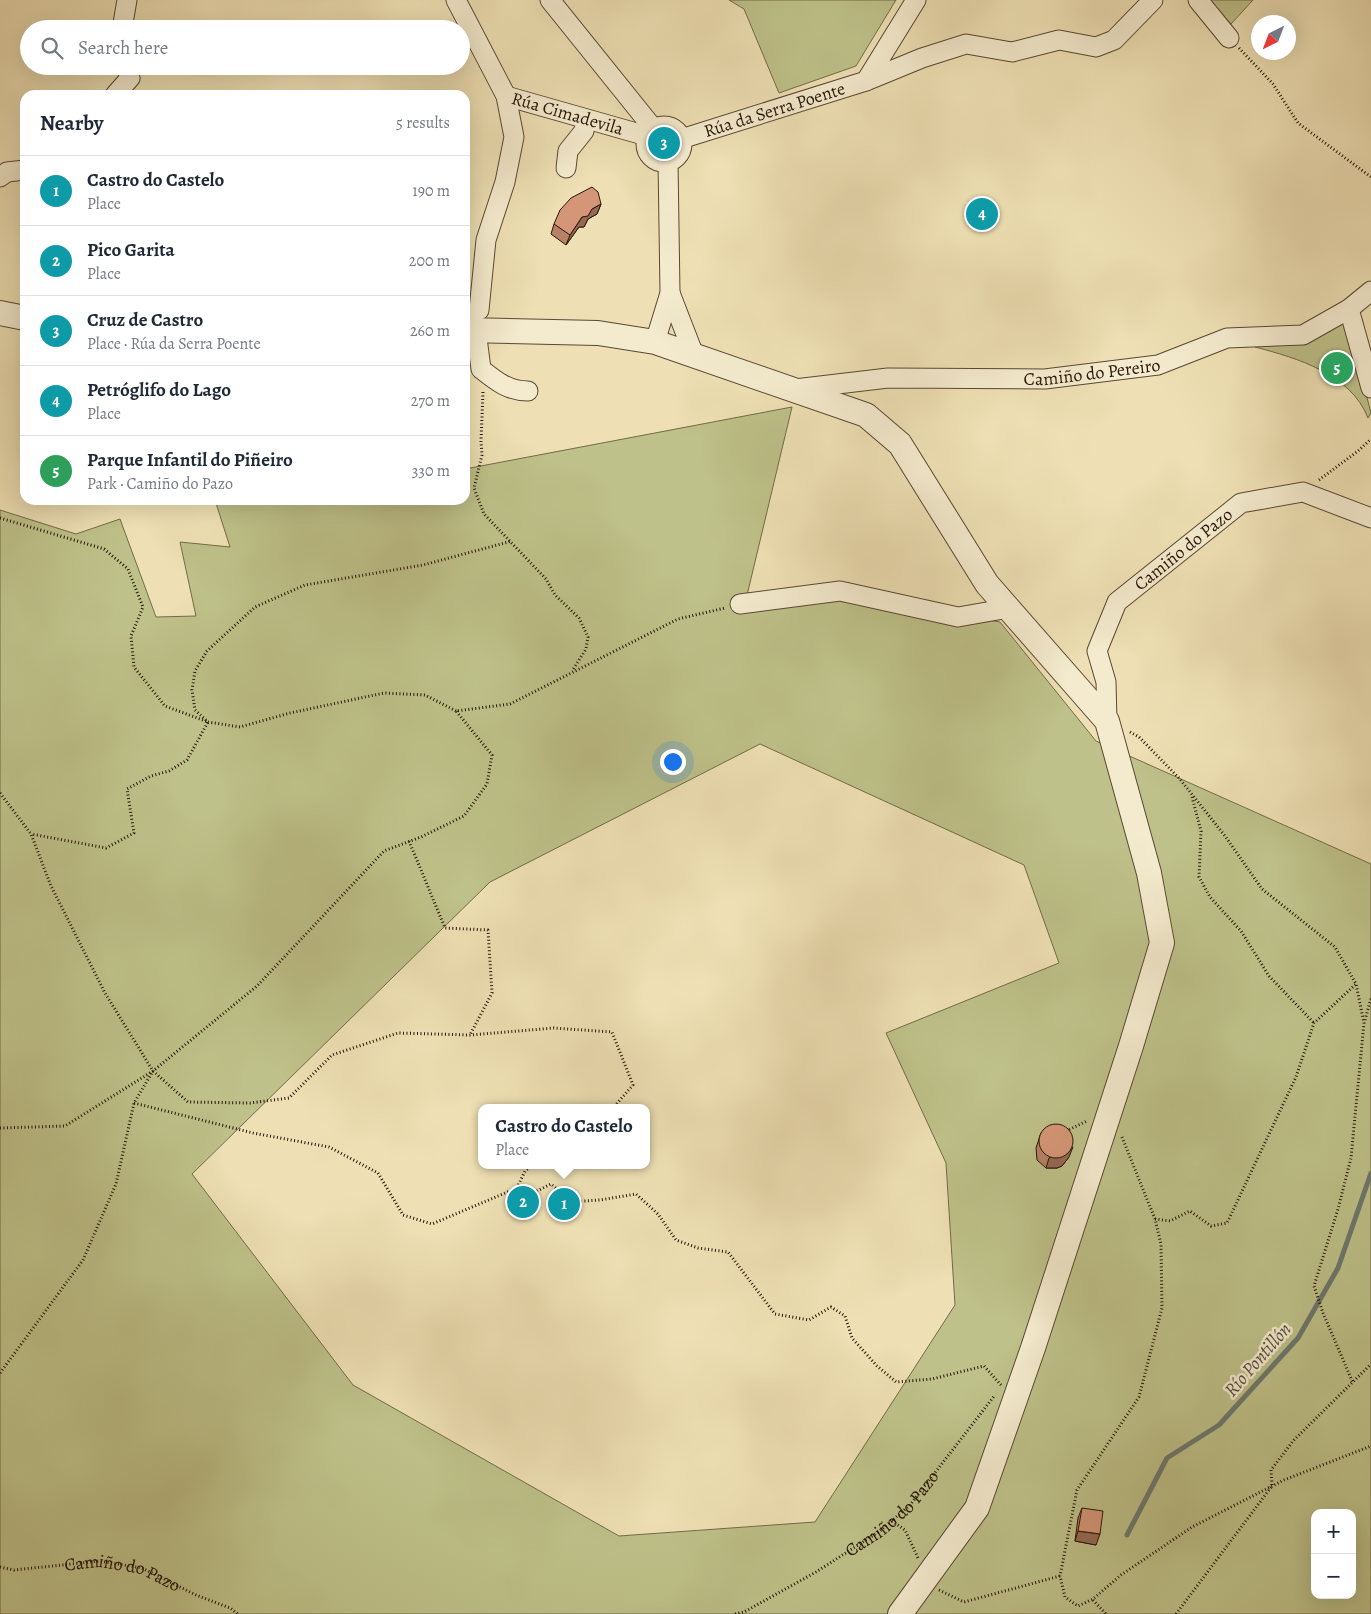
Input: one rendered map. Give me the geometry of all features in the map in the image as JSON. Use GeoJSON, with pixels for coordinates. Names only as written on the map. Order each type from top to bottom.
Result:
{"type":"FeatureCollection","features":[{"type":"Feature","properties":{"kind":"street"},"geometry":{"type":"LineString","coordinates":[[124,20],[127,0]]}},
{"type":"Feature","properties":{"kind":"street","name":"Rúa Cimadevila"},"geometry":{"type":"LineString","coordinates":[[456,0],[466,20]]}},
{"type":"Feature","properties":{"kind":"street"},"geometry":{"type":"LineString","coordinates":[[550,0],[650,132]]}},
{"type":"Feature","properties":{"kind":"street","name":"Rúa da Serra Poente"},"geometry":{"type":"LineString","coordinates":[[866,81],[916,0]]}},
{"type":"Feature","properties":{"kind":"street","name":"Rúa da Serra Poente"},"geometry":{"type":"LineString","coordinates":[[681,139],[866,81],[922,58],[966,44],[1012,52],[1059,40],[1096,47],[1114,40],[1153,0]]}},
{"type":"Feature","properties":{"kind":"street"},"geometry":{"type":"LineString","coordinates":[[1198,0],[1229,38]]}},
{"type":"Feature","properties":{"kind":"street","name":"Rúa Cimadevila"},"geometry":{"type":"LineString","coordinates":[[470,27],[506,96],[586,119],[650,132]]}},
{"type":"Feature","properties":{"kind":"street"},"geometry":{"type":"LineString","coordinates":[[119,90],[130,78],[129,75]]}},
{"type":"Feature","properties":{"kind":"street"},"geometry":{"type":"LineString","coordinates":[[470,324],[479,310],[486,240],[505,182],[514,137],[506,96]]}},
{"type":"Feature","properties":{"kind":"street"},"geometry":{"type":"LineString","coordinates":[[566,168],[568,152],[584,131],[586,119]]}},
{"type":"Feature","properties":{"kind":"street"},"geometry":{"type":"LineString","coordinates":[[658,126],[670,126],[679,133],[681,139],[681,150],[668,161],[657,161],[648,154],[645,142],[650,132],[658,126]]}},
{"type":"Feature","properties":{"kind":"street"},"geometry":{"type":"LineString","coordinates":[[655,342],[670,292],[668,161]]}},
{"type":"Feature","properties":{"kind":"street"},"geometry":{"type":"LineString","coordinates":[[0,177],[7,172],[20,171]]}},
{"type":"Feature","properties":{"kind":"street","name":"Camiño do Pereiro"},"geometry":{"type":"LineString","coordinates":[[794,389],[888,378],[1045,379],[1158,365],[1227,338],[1303,335],[1349,309],[1371,291]]}},
{"type":"Feature","properties":{"kind":"street"},"geometry":{"type":"LineString","coordinates":[[670,292],[694,355]]}},
{"type":"Feature","properties":{"kind":"street"},"geometry":{"type":"LineString","coordinates":[[1349,309],[1371,388]]}},
{"type":"Feature","properties":{"kind":"street"},"geometry":{"type":"LineString","coordinates":[[0,313],[20,317]]}},
{"type":"Feature","properties":{"kind":"street"},"geometry":{"type":"LineString","coordinates":[[470,326],[598,333],[655,342],[866,415],[900,444],[987,584],[1107,721],[1149,873],[1162,943],[1110,1111],[1010,1388],[977,1508],[900,1614]]}},
{"type":"Feature","properties":{"kind":"street"},"geometry":{"type":"LineString","coordinates":[[470,329],[482,369],[498,384],[518,391],[528,391]]}},
{"type":"Feature","properties":{"kind":"street"},"geometry":{"type":"LineString","coordinates":[[1303,492],[1371,518]]}},
{"type":"Feature","properties":{"kind":"street","name":"Camiño do Pazo"},"geometry":{"type":"LineString","coordinates":[[1107,721],[1106,682],[1097,652],[1117,602],[1241,503],[1303,492]]}},
{"type":"Feature","properties":{"kind":"street"},"geometry":{"type":"LineString","coordinates":[[740,604],[840,591],[958,617],[1009,608]]}},
{"type":"Feature","properties":{"kind":"path"},"geometry":{"type":"LineString","coordinates":[[1229,38],[1273,84],[1298,124],[1371,178]]}},
{"type":"Feature","properties":{"kind":"path"},"geometry":{"type":"LineString","coordinates":[[482,369],[484,398],[480,441],[482,455],[474,488],[484,514],[512,541],[546,579],[555,595],[579,618],[588,637],[586,649],[571,672]]}},
{"type":"Feature","properties":{"kind":"path"},"geometry":{"type":"LineString","coordinates":[[1303,492],[1358,452],[1371,438]]}},
{"type":"Feature","properties":{"kind":"path"},"geometry":{"type":"LineString","coordinates":[[0,518],[104,549],[128,569],[143,607],[131,636],[134,667],[166,706],[208,722],[240,727],[290,713],[384,693],[425,695],[456,711],[492,755],[487,784],[464,816],[384,851],[257,986],[153,1071],[65,1126],[0,1128]]}},
{"type":"Feature","properties":{"kind":"path"},"geometry":{"type":"LineString","coordinates":[[208,722],[196,710],[192,690],[196,671],[207,651],[255,607],[305,585],[422,565],[512,541]]}},
{"type":"Feature","properties":{"kind":"path"},"geometry":{"type":"LineString","coordinates":[[456,711],[510,704],[678,619],[740,604]]}},
{"type":"Feature","properties":{"kind":"path"},"geometry":{"type":"LineString","coordinates":[[1107,721],[1139,737],[1192,794],[1262,889],[1335,946],[1356,984],[1364,1023]]}},
{"type":"Feature","properties":{"kind":"path"},"geometry":{"type":"LineString","coordinates":[[31,834],[106,848],[134,833],[128,789],[151,776],[169,771],[187,760],[208,722]]}},
{"type":"Feature","properties":{"kind":"path"},"geometry":{"type":"LineString","coordinates":[[0,793],[31,834],[51,886],[77,941],[105,993],[153,1071],[188,1102],[250,1103],[289,1098],[332,1055],[398,1033],[470,1036],[554,1028],[612,1032],[633,1085],[617,1104]]}},
{"type":"Feature","properties":{"kind":"path"},"geometry":{"type":"LineString","coordinates":[[1192,794],[1201,831],[1199,877],[1210,897],[1241,932],[1269,976],[1314,1023]]}},
{"type":"Feature","properties":{"kind":"path"},"geometry":{"type":"LineString","coordinates":[[409,841],[445,928],[488,930],[492,993],[470,1036]]}},
{"type":"Feature","properties":{"kind":"path"},"geometry":{"type":"LineString","coordinates":[[1155,1219],[1170,1221],[1190,1211],[1212,1226],[1227,1223],[1296,1077],[1314,1023],[1356,984]]}},
{"type":"Feature","properties":{"kind":"path"},"geometry":{"type":"LineString","coordinates":[[1353,1383],[1323,1313],[1314,1286],[1338,1209],[1351,1158],[1364,1023],[1371,998]]}},
{"type":"Feature","properties":{"kind":"path"},"geometry":{"type":"LineString","coordinates":[[0,1373],[83,1260],[116,1184],[134,1103],[153,1071]]}},
{"type":"Feature","properties":{"kind":"path"},"geometry":{"type":"LineString","coordinates":[[134,1103],[253,1133],[329,1147],[378,1173],[403,1215],[432,1224],[517,1188],[533,1193],[551,1184],[572,1202],[636,1194],[658,1214],[676,1240],[698,1248],[728,1252],[775,1314],[809,1320],[831,1307],[846,1316],[852,1338],[877,1366],[896,1382],[932,1379],[984,1366],[1010,1388]]}},
{"type":"Feature","properties":{"kind":"path"},"geometry":{"type":"LineString","coordinates":[[1057,1135],[1110,1111],[1155,1219],[1161,1244],[1162,1308],[1139,1398],[1077,1490],[1060,1576],[1065,1597],[1078,1606],[1093,1600],[1121,1575],[1192,1527],[1272,1486],[1371,1446]]}},
{"type":"Feature","properties":{"kind":"path"},"geometry":{"type":"LineString","coordinates":[[517,1188],[527,1169]]}},
{"type":"Feature","properties":{"kind":"path"},"geometry":{"type":"LineString","coordinates":[[1176,1614],[1272,1486],[1271,1470],[1293,1441],[1371,1364]]}},
{"type":"Feature","properties":{"kind":"path","name":"Camiño do Pazo"},"geometry":{"type":"LineString","coordinates":[[735,1614],[744,1612],[816,1572],[880,1531],[910,1505],[1010,1388]]}},
{"type":"Feature","properties":{"kind":"path"},"geometry":{"type":"LineString","coordinates":[[892,1520],[905,1530],[928,1576],[940,1590],[964,1602],[1060,1576]]}},
{"type":"Feature","properties":{"kind":"path","name":"Camiño do Pazo"},"geometry":{"type":"LineString","coordinates":[[0,1567],[14,1570],[100,1561],[142,1568],[196,1595],[230,1608],[238,1614]]}},
{"type":"Feature","properties":{"kind":"path"},"geometry":{"type":"LineString","coordinates":[[1093,1600],[1106,1614]]}},
{"type":"Feature","properties":{"kind":"green space"},"geometry":{"type":"Polygon","coordinates":[[[729,0],[896,0],[856,66],[779,93],[744,9],[729,0]]]}},
{"type":"Feature","properties":{"kind":"green space"},"geometry":{"type":"Polygon","coordinates":[[[1210,0],[1253,0],[1231,24],[1210,0]]]}},
{"type":"Feature","properties":{"kind":"green space"},"geometry":{"type":"Polygon","coordinates":[[[1339,323],[1348,324],[1371,413],[1368,418],[1360,403],[1336,379],[1305,363],[1255,347],[1256,344],[1280,345],[1299,341],[1339,323]]]}},
{"type":"Feature","properties":{"kind":"green space"},"geometry":{"type":"Polygon","coordinates":[[[792,407],[743,612],[837,596],[1000,622],[1096,741],[1371,864],[1371,1614],[0,1614],[0,510],[76,534],[120,519],[156,617],[196,616],[180,542],[230,547],[217,505],[470,505],[470,468],[792,407]],[[760,744],[490,882],[192,1174],[353,1385],[619,1536],[815,1522],[955,1305],[946,1163],[886,1033],[1059,963],[1024,865],[760,744]]]}},
{"type":"Feature","properties":{"kind":"building"},"geometry":{"type":"Polygon","coordinates":[[[592,187],[598,192],[601,204],[592,209],[588,216],[582,217],[570,235],[554,224],[560,210],[571,198],[592,187]]]}},
{"type":"Feature","properties":{"kind":"building"},"geometry":{"type":"Polygon","coordinates":[[[1056,1124],[1068,1129],[1073,1141],[1068,1153],[1056,1158],[1044,1153],[1039,1141],[1044,1129],[1056,1124]]]}},
{"type":"Feature","properties":{"kind":"building"},"geometry":{"type":"Polygon","coordinates":[[[1082,1508],[1103,1511],[1100,1534],[1078,1531],[1082,1508]]]}},
{"type":"Feature","properties":{"kind":"waterway","name":"Río Pontillón"},"geometry":{"type":"LineString","coordinates":[[1127,1535],[1167,1458],[1219,1425],[1298,1338],[1338,1268],[1371,1173]]}},
{"type":"Feature","properties":{"kind":"place","name":"Cruz de Castro"},"geometry":{"type":"Point","coordinates":[664,143]}},
{"type":"Feature","properties":{"kind":"place","name":"Petróglifo do Lago"},"geometry":{"type":"Point","coordinates":[982,214]}},
{"type":"Feature","properties":{"kind":"place","name":"Parque Infantil do Piñeiro"},"geometry":{"type":"Point","coordinates":[1337,368]}},
{"type":"Feature","properties":{"kind":"place","name":"Pico Garita"},"geometry":{"type":"Point","coordinates":[523,1202]}},
{"type":"Feature","properties":{"kind":"place","name":"Castro do Castelo"},"geometry":{"type":"Point","coordinates":[564,1204]}}]}
